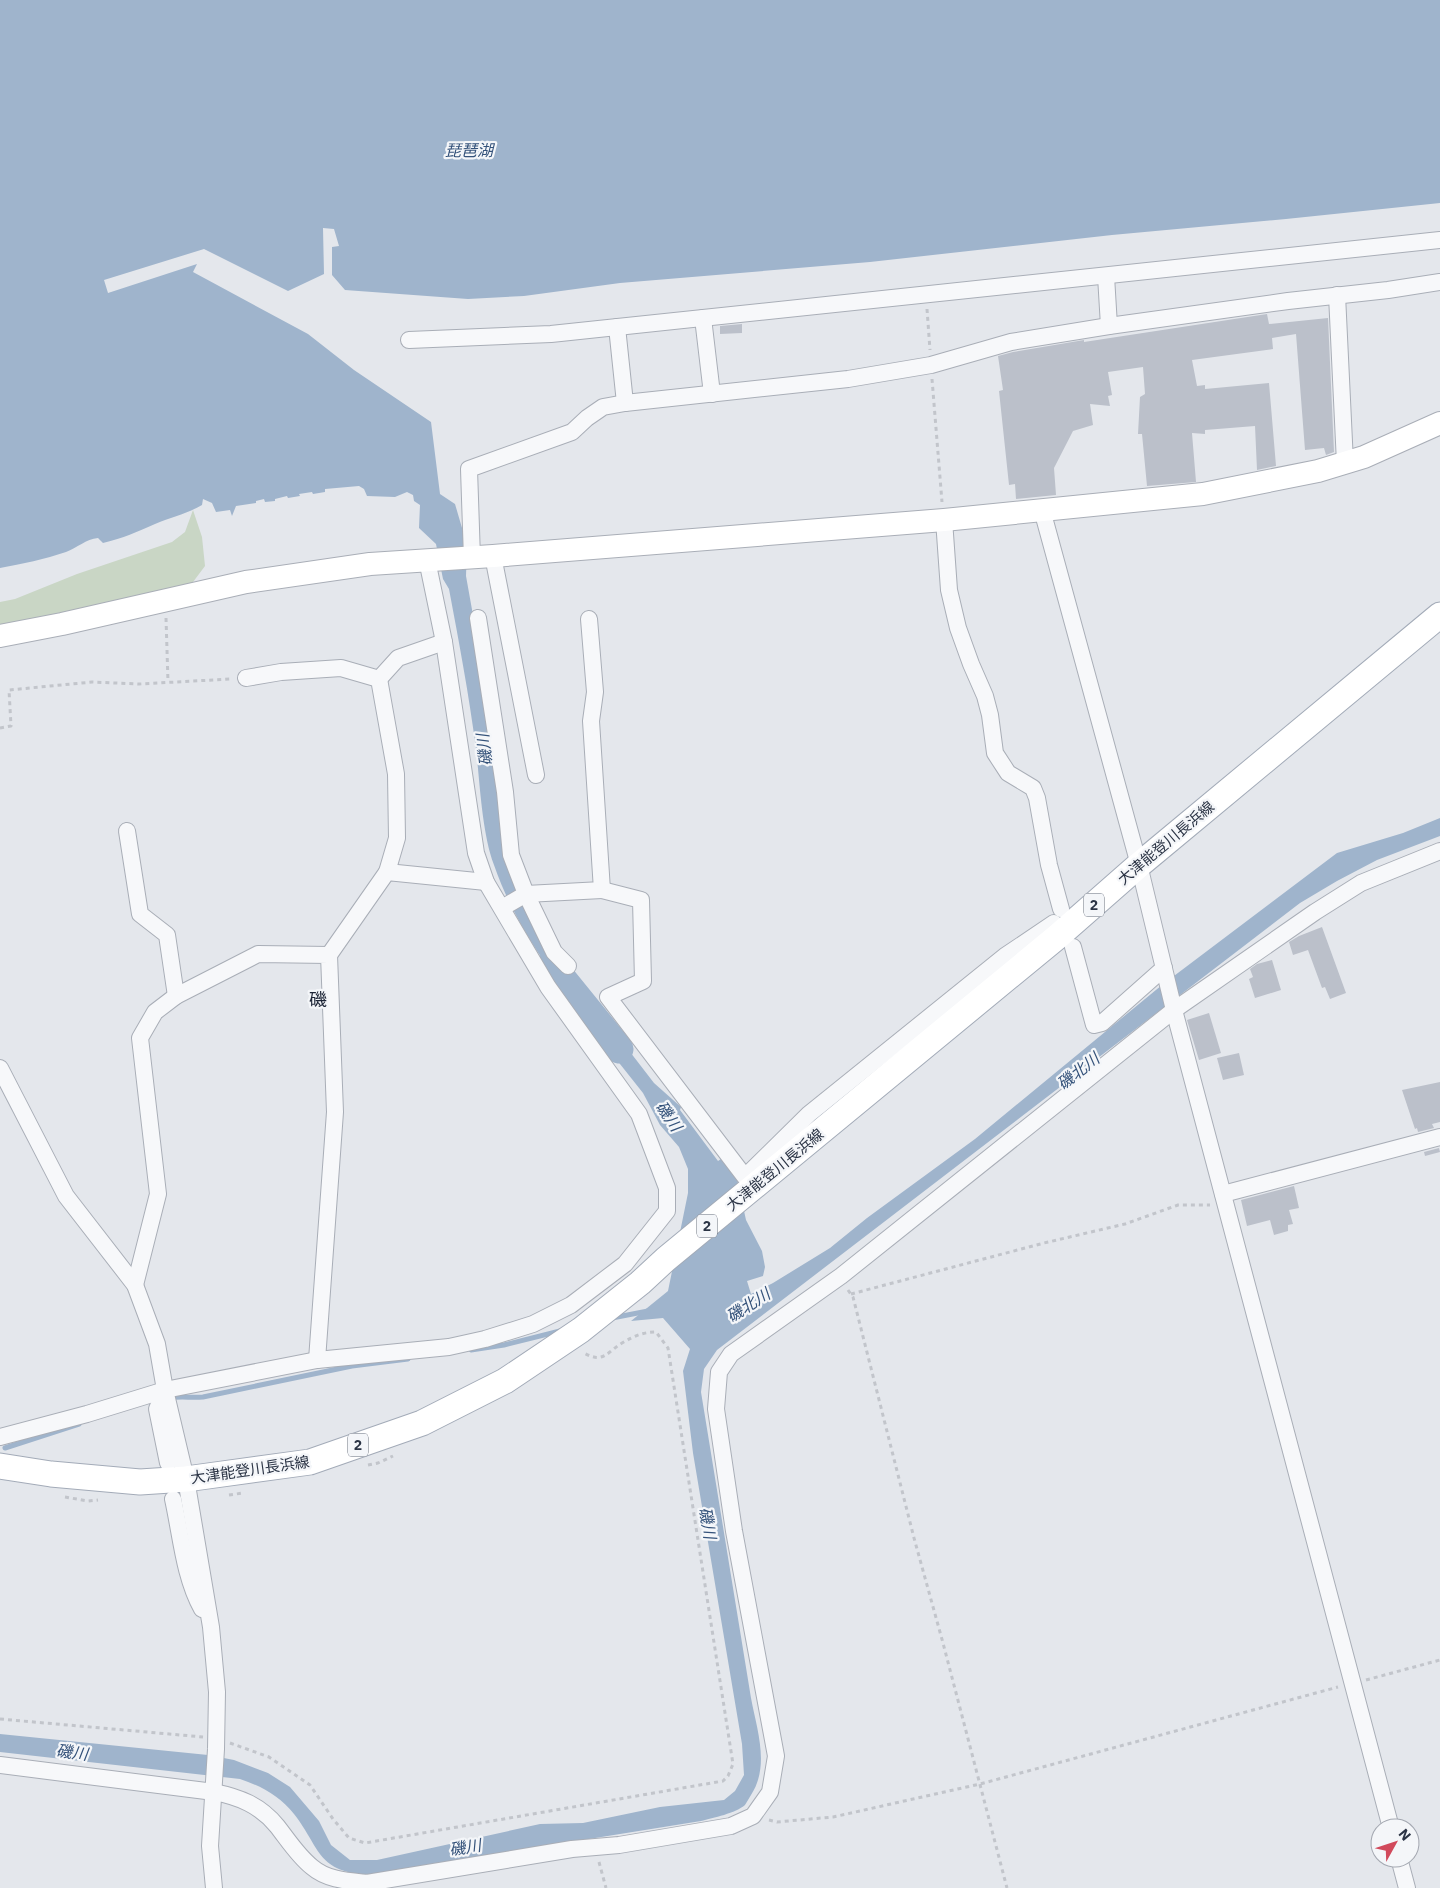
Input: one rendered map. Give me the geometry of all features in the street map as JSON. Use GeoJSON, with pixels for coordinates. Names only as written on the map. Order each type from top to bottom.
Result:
{"type":"FeatureCollection","features":[{"type":"Feature","properties":{"kind":"main road","name":"大津能登川長浜線"},"geometry":{"type":"LineString","coordinates":[[0,1466],[51,1474],[140,1482],[176,1480],[310,1462],[422,1422],[505,1381],[572,1336],[640,1283],[666,1259],[1061,929],[1440,615]]}},
{"type":"Feature","properties":{"kind":"street"},"geometry":{"type":"LineString","coordinates":[[409,340],[542,335],[926,294],[983,290],[1440,240]]}},
{"type":"Feature","properties":{"kind":"street"},"geometry":{"type":"LineString","coordinates":[[1106,276],[1109,326]]}},
{"type":"Feature","properties":{"kind":"street"},"geometry":{"type":"LineString","coordinates":[[536,775],[476,558],[469,469],[572,432],[603,407],[625,402],[848,379],[931,365],[1011,342],[1109,326],[1440,282]]}},
{"type":"Feature","properties":{"kind":"street"},"geometry":{"type":"LineString","coordinates":[[1337,295],[1345,462]]}},
{"type":"Feature","properties":{"kind":"street"},"geometry":{"type":"LineString","coordinates":[[704,318],[712,394]]}},
{"type":"Feature","properties":{"kind":"street"},"geometry":{"type":"LineString","coordinates":[[617,327],[625,402]]}},
{"type":"Feature","properties":{"kind":"street"},"geometry":{"type":"LineString","coordinates":[[0,636],[62,624],[246,582],[370,564],[476,558],[944,520],[1203,494],[1283,479],[1364,457],[1440,423]]}},
{"type":"Feature","properties":{"kind":"street"},"geometry":{"type":"LineString","coordinates":[[1042,510],[1139,865],[1174,1006],[1388,1818]]}},
{"type":"Feature","properties":{"kind":"street"},"geometry":{"type":"LineString","coordinates":[[944,520],[949,590],[958,628],[985,696],[990,715],[995,753],[1008,773],[1033,788],[1037,798],[1061,929],[1094,1025],[1102,1023],[1165,971]]}},
{"type":"Feature","properties":{"kind":"street"},"geometry":{"type":"LineString","coordinates":[[427,560],[444,642],[476,853],[486,882]]}},
{"type":"Feature","properties":{"kind":"street"},"geometry":{"type":"LineString","coordinates":[[0,1437],[165,1390],[317,1360],[449,1347],[485,1339],[533,1324],[571,1305],[625,1264],[667,1212],[667,1188],[639,1114],[548,988],[514,901],[505,792],[478,618]]}},
{"type":"Feature","properties":{"kind":"street"},"geometry":{"type":"LineString","coordinates":[[589,619],[596,692],[591,721],[602,890]]}},
{"type":"Feature","properties":{"kind":"street"},"geometry":{"type":"LineString","coordinates":[[379,679],[398,658],[444,642]]}},
{"type":"Feature","properties":{"kind":"street"},"geometry":{"type":"LineString","coordinates":[[246,678],[281,672],[341,668],[379,679]]}},
{"type":"Feature","properties":{"kind":"street"},"geometry":{"type":"LineString","coordinates":[[317,1360],[335,1112],[329,955],[387,872],[397,838],[396,774],[379,679]]}},
{"type":"Feature","properties":{"kind":"street"},"geometry":{"type":"LineString","coordinates":[[127,831],[140,914],[167,935],[176,996]]}},
{"type":"Feature","properties":{"kind":"street"},"geometry":{"type":"LineString","coordinates":[[0,1765],[214,1787],[258,1808],[275,1824],[294,1849],[312,1868],[339,1880],[367,1883],[572,1849],[619,1845],[731,1826],[753,1816],[770,1792],[776,1756],[734,1531],[716,1409],[719,1372],[731,1354],[841,1276],[1174,1006],[1361,883],[1440,851]]}},
{"type":"Feature","properties":{"kind":"street"},"geometry":{"type":"LineString","coordinates":[[387,872],[486,882],[514,901],[554,952],[568,966]]}},
{"type":"Feature","properties":{"kind":"street"},"geometry":{"type":"LineString","coordinates":[[514,901],[602,890],[641,900],[643,981],[608,997],[746,1176],[809,1114],[1005,956],[1061,929]]}},
{"type":"Feature","properties":{"kind":"street"},"geometry":{"type":"LineString","coordinates":[[135,1285],[158,1194],[140,1038],[155,1012],[176,996],[258,954],[329,955]]}},
{"type":"Feature","properties":{"kind":"street"},"geometry":{"type":"LineString","coordinates":[[0,1068],[66,1196],[135,1285],[157,1344],[165,1390],[188,1572],[196,1598],[211,1627]]}},
{"type":"Feature","properties":{"kind":"street"},"geometry":{"type":"LineString","coordinates":[[1225,1199],[1440,1137]]}},
{"type":"Feature","properties":{"kind":"street"},"geometry":{"type":"LineString","coordinates":[[625,1264],[640,1283]]}},
{"type":"Feature","properties":{"kind":"street"},"geometry":{"type":"LineString","coordinates":[[165,1390],[157,1409],[211,1627],[217,1692],[210,1846],[214,1888]]}},
{"type":"Feature","properties":{"kind":"street"},"geometry":{"type":"LineString","coordinates":[[1402,1868],[1407,1888]]}},
{"type":"Feature","properties":{"kind":"path"},"geometry":{"type":"LineString","coordinates":[[926,294],[944,520]]}},
{"type":"Feature","properties":{"kind":"path"},"geometry":{"type":"LineString","coordinates":[[165,599],[168,682]]}},
{"type":"Feature","properties":{"kind":"path"},"geometry":{"type":"LineString","coordinates":[[0,728],[11,726],[9,690],[92,682],[139,684],[246,678]]}},
{"type":"Feature","properties":{"kind":"path"},"geometry":{"type":"LineString","coordinates":[[851,1294],[1124,1224],[1178,1205],[1225,1199]]}},
{"type":"Feature","properties":{"kind":"path"},"geometry":{"type":"LineString","coordinates":[[841,1276],[851,1294],[1007,1888]]}},
{"type":"Feature","properties":{"kind":"path"},"geometry":{"type":"LineString","coordinates":[[0,1719],[216,1744],[268,1756],[310,1785],[333,1820],[349,1838],[365,1843],[723,1781],[734,1764],[668,1348],[656,1332],[643,1332],[621,1344],[606,1356],[594,1358],[584,1352],[572,1336]]}},
{"type":"Feature","properties":{"kind":"path"},"geometry":{"type":"LineString","coordinates":[[753,1816],[777,1822],[833,1818],[980,1784],[1440,1660]]}},
{"type":"Feature","properties":{"kind":"path"},"geometry":{"type":"LineString","coordinates":[[594,1847],[606,1888]]}},
{"type":"Feature","properties":{"kind":"green space"},"geometry":{"type":"Polygon","coordinates":[[[193,510],[202,537],[205,566],[190,586],[0,628],[0,602],[15,599],[77,574],[172,542],[185,532],[193,510]]]}},
{"type":"Feature","properties":{"kind":"water","name":"琵琶湖"},"geometry":{"type":"Polygon","coordinates":[[[0,0],[1440,0],[1440,203],[1112,235],[870,262],[620,283],[524,296],[468,299],[345,290],[332,275],[332,247],[339,246],[334,229],[323,228],[324,274],[288,291],[204,249],[104,280],[108,293],[197,264],[193,272],[308,334],[354,370],[431,422],[440,494],[455,504],[467,545],[466,576],[481,660],[505,850],[557,960],[582,991],[572,999],[527,935],[509,901],[494,865],[484,823],[476,749],[449,589],[443,579],[436,544],[419,528],[420,505],[414,501],[413,495],[407,492],[395,497],[367,496],[364,489],[359,486],[325,489],[325,492],[299,494],[300,496],[288,498],[287,496],[275,499],[275,501],[265,502],[264,499],[256,501],[256,503],[236,506],[232,516],[230,510],[216,512],[212,503],[203,499],[202,505],[196,508],[124,537],[103,543],[98,538],[94,539],[58,555],[0,568],[0,0]]]}},
{"type":"Feature","properties":{"kind":"water","name":"磯北川"},"geometry":{"type":"Polygon","coordinates":[[[1440,818],[1440,836],[1377,860],[1300,903],[717,1350],[704,1369],[701,1392],[751,1698],[759,1735],[761,1760],[757,1784],[745,1805],[741,1808],[701,1821],[365,1875],[337,1868],[328,1862],[321,1855],[294,1814],[283,1802],[263,1788],[240,1779],[0,1752],[0,1734],[208,1755],[234,1760],[268,1773],[290,1787],[319,1821],[331,1845],[350,1860],[377,1860],[540,1824],[583,1823],[660,1807],[724,1800],[735,1791],[744,1775],[742,1744],[693,1453],[683,1371],[690,1349],[663,1318],[631,1321],[668,1291],[688,1193],[688,1169],[679,1147],[660,1125],[643,1093],[597,1035],[600,1032],[590,1020],[600,1013],[654,1083],[681,1107],[680,1110],[718,1161],[721,1159],[737,1179],[746,1220],[762,1251],[765,1267],[763,1276],[747,1281],[751,1294],[773,1283],[830,1248],[867,1218],[975,1139],[1162,985],[1337,853],[1403,833],[1440,818]]]}},
{"type":"Feature","properties":{"kind":"building"},"geometry":{"type":"Polygon","coordinates":[[[1267,314],[1269,324],[1328,318],[1334,452],[1326,455],[1324,448],[1305,450],[1296,334],[1272,338],[1273,349],[1192,360],[1197,386],[1205,385],[1205,389],[1269,383],[1276,466],[1257,470],[1255,426],[1205,430],[1205,434],[1192,433],[1196,482],[1147,486],[1142,434],[1138,434],[1140,397],[1145,394],[1143,367],[1108,372],[1112,395],[1108,396],[1110,406],[1090,404],[1093,425],[1073,431],[1054,468],[1056,495],[1016,499],[1015,484],[1009,485],[999,391],[1003,390],[998,356],[1084,340],[1084,342],[1267,314]]]}},
{"type":"Feature","properties":{"kind":"building"},"geometry":{"type":"Polygon","coordinates":[[[742,324],[742,333],[720,334],[720,326],[742,324]]]}},
{"type":"Feature","properties":{"kind":"building"},"geometry":{"type":"Polygon","coordinates":[[[1322,927],[1346,993],[1330,999],[1325,987],[1322,988],[1308,950],[1293,955],[1289,942],[1322,927]]]}},
{"type":"Feature","properties":{"kind":"building"},"geometry":{"type":"Polygon","coordinates":[[[1272,960],[1281,990],[1255,998],[1249,979],[1253,977],[1250,969],[1257,964],[1272,960]]]}},
{"type":"Feature","properties":{"kind":"building"},"geometry":{"type":"Polygon","coordinates":[[[1209,1013],[1221,1053],[1199,1060],[1187,1020],[1209,1013]]]}},
{"type":"Feature","properties":{"kind":"building"},"geometry":{"type":"Polygon","coordinates":[[[1239,1053],[1244,1075],[1223,1080],[1217,1058],[1239,1053]]]}},
{"type":"Feature","properties":{"kind":"building"},"geometry":{"type":"Polygon","coordinates":[[[1440,1082],[1440,1122],[1432,1124],[1434,1128],[1418,1132],[1417,1128],[1415,1129],[1402,1090],[1440,1082]]]}},
{"type":"Feature","properties":{"kind":"building"},"geometry":{"type":"Polygon","coordinates":[[[1439,1148],[1440,1152],[1425,1156],[1424,1152],[1439,1148]]]}},
{"type":"Feature","properties":{"kind":"building"},"geometry":{"type":"Polygon","coordinates":[[[1294,1186],[1299,1208],[1289,1210],[1293,1224],[1288,1225],[1288,1231],[1274,1235],[1270,1220],[1247,1226],[1241,1200],[1294,1186]]]}},
{"type":"Feature","properties":{"kind":"waterway","name":"磯川"},"geometry":{"type":"LineString","coordinates":[[551,965],[619,1049]]}},
{"type":"Feature","properties":{"kind":"waterway"},"geometry":{"type":"LineString","coordinates":[[612,1318],[648,1311]]}},
{"type":"Feature","properties":{"kind":"waterway"},"geometry":{"type":"LineString","coordinates":[[471,1350],[504,1345],[560,1331]]}},
{"type":"Feature","properties":{"kind":"waterway"},"geometry":{"type":"LineString","coordinates":[[169,1398],[203,1397],[352,1366],[408,1359]]}},
{"type":"Feature","properties":{"kind":"waterway"},"geometry":{"type":"LineString","coordinates":[[5,1448],[79,1424]]}},
{"type":"Feature","properties":{"kind":"district","name":"磯"},"geometry":{"type":"Point","coordinates":[318,1000]}}]}
